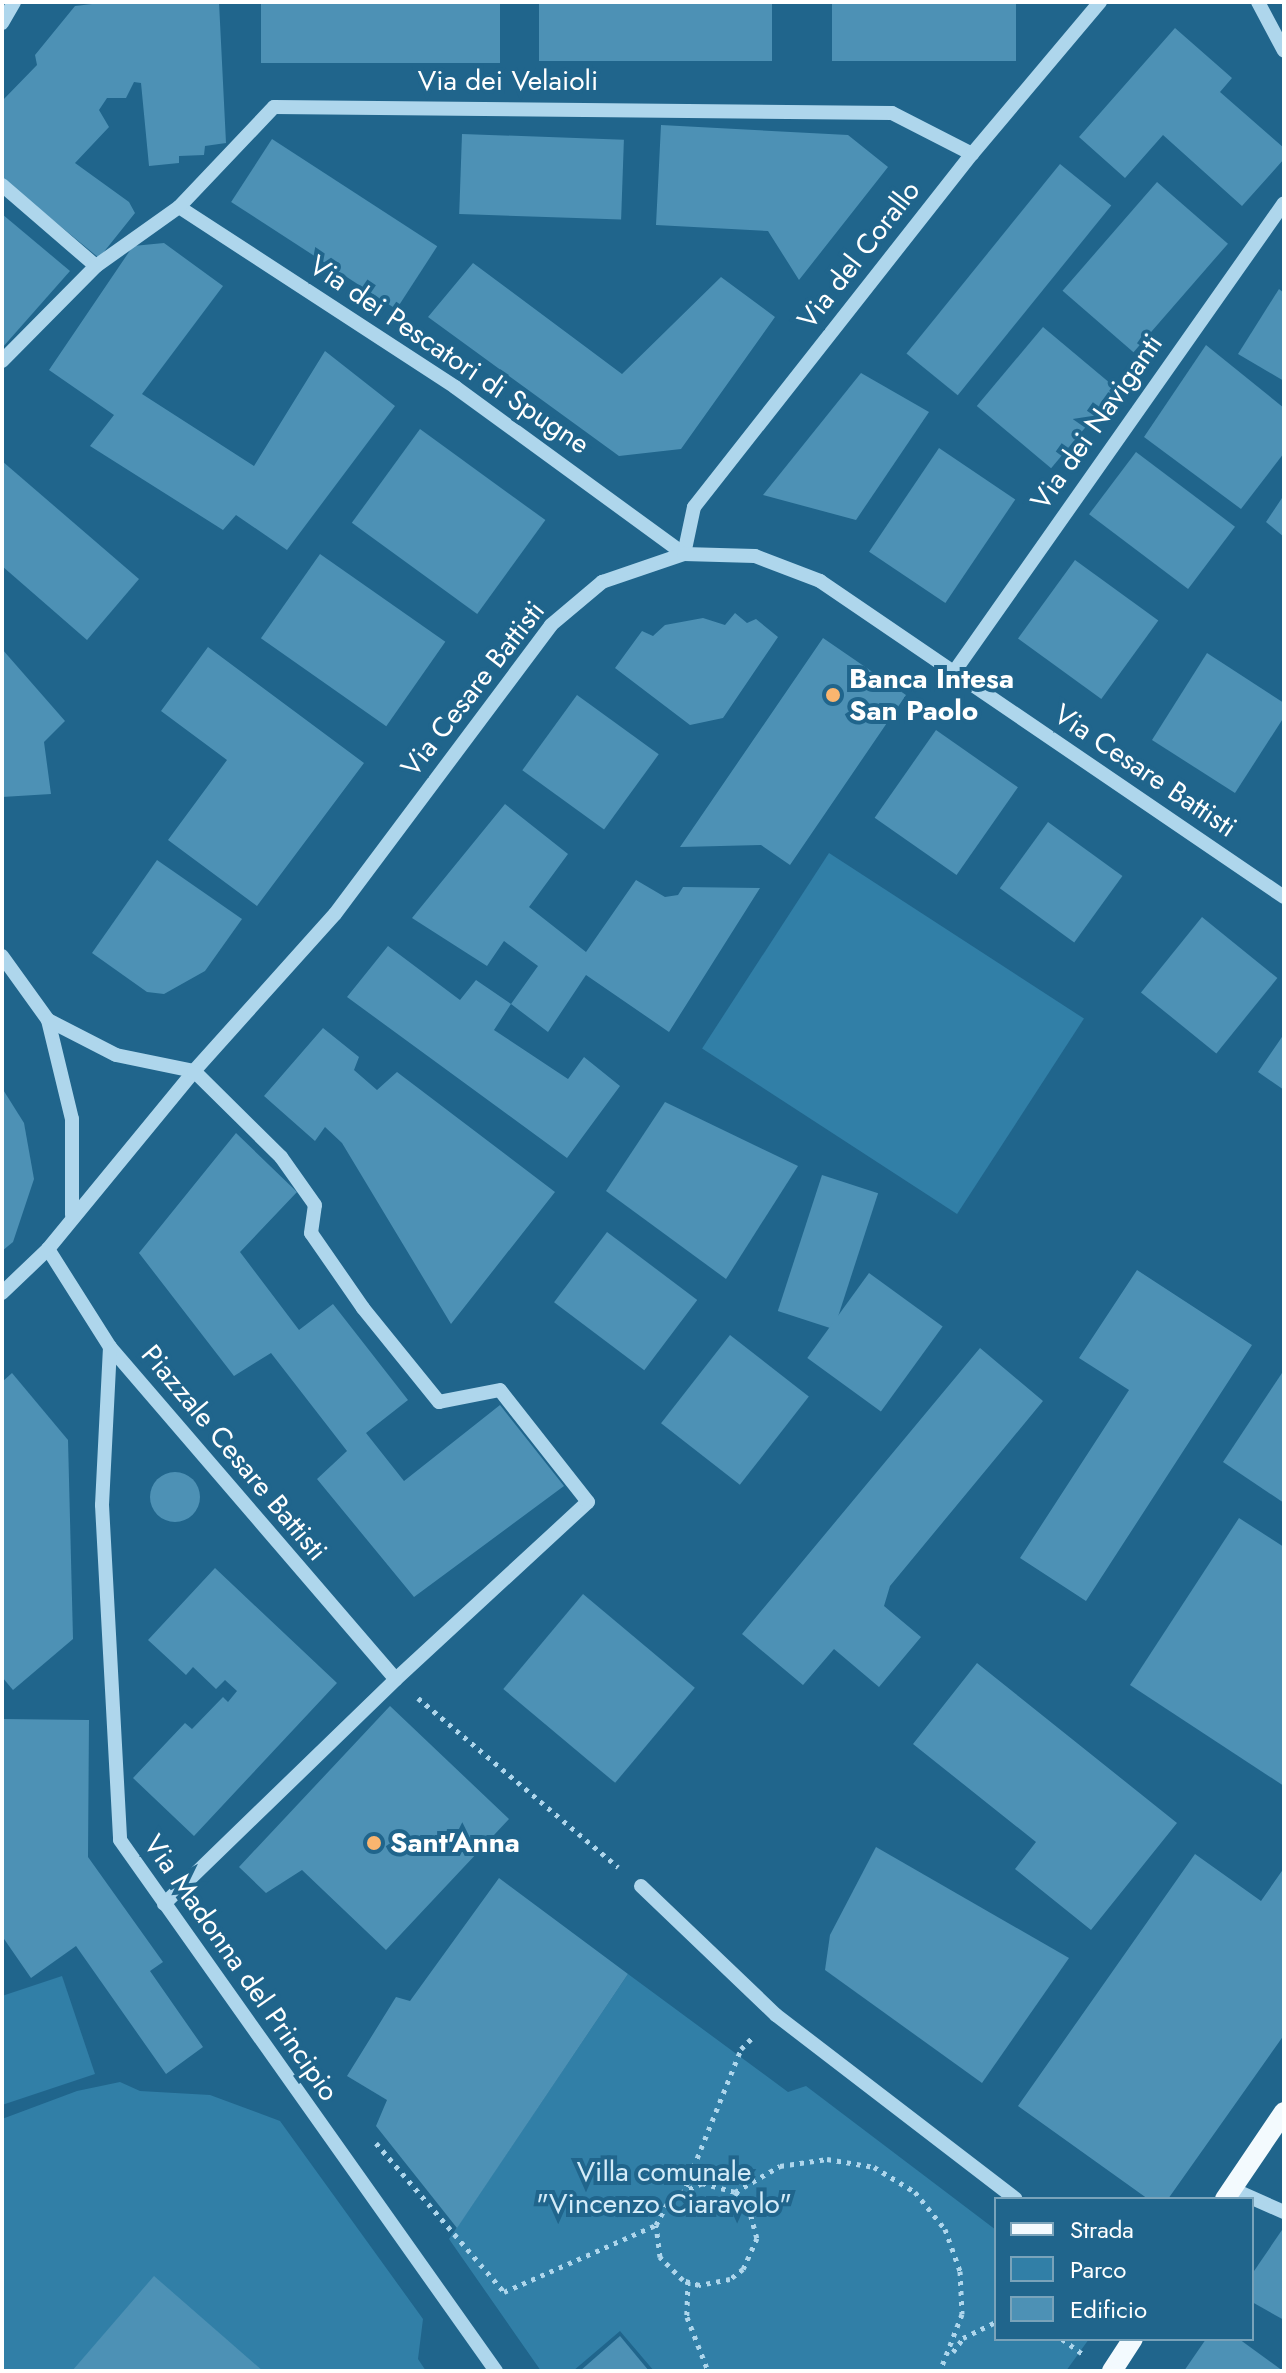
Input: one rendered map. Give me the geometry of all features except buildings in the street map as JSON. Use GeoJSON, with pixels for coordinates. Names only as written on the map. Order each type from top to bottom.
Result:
{"type":"FeatureCollection","features":[{"type":"Feature","properties":{"kind":"main road"},"geometry":{"type":"LineString","coordinates":[[1229,2194],[1284,2112]]}},
{"type":"Feature","properties":{"kind":"main road"},"geometry":{"type":"LineString","coordinates":[[1112,2371],[1132,2341]]}},
{"type":"Feature","properties":{"kind":"street"},"geometry":{"type":"LineString","coordinates":[[2,23],[14,2]]}},
{"type":"Feature","properties":{"kind":"street","name":"Via del Corallo"},"geometry":{"type":"LineString","coordinates":[[684,554],[694,507],[972,154],[1100,2]]}},
{"type":"Feature","properties":{"kind":"street"},"geometry":{"type":"LineString","coordinates":[[1258,2],[1284,51]]}},
{"type":"Feature","properties":{"kind":"street","name":"Via dei Velaioli"},"geometry":{"type":"LineString","coordinates":[[2,361],[96,266],[179,207],[274,107],[892,113],[972,154]]}},
{"type":"Feature","properties":{"kind":"street"},"geometry":{"type":"LineString","coordinates":[[2,185],[96,266]]}},
{"type":"Feature","properties":{"kind":"street","name":"Via dei Naviganti"},"geometry":{"type":"LineString","coordinates":[[954,672],[1284,203]]}},
{"type":"Feature","properties":{"kind":"street","name":"Via dei Pescatori di Spugne"},"geometry":{"type":"LineString","coordinates":[[179,207],[455,387],[684,554]]}},
{"type":"Feature","properties":{"kind":"street","name":"Via Cesare Battisti"},"geometry":{"type":"LineString","coordinates":[[2,1293],[48,1249],[72,1215],[194,1071],[335,914],[551,625],[602,582],[684,554],[755,556],[820,581],[1284,897]]}},
{"type":"Feature","properties":{"kind":"street"},"geometry":{"type":"LineString","coordinates":[[2,956],[48,1020],[72,1119],[72,1215]]}},
{"type":"Feature","properties":{"kind":"street"},"geometry":{"type":"LineString","coordinates":[[48,1020],[116,1055],[194,1071],[281,1157],[315,1205],[311,1233],[363,1308],[439,1402],[500,1390],[588,1502],[396,1679],[164,1904]]}},
{"type":"Feature","properties":{"kind":"street","name":"Piazzale Cesare Battisti"},"geometry":{"type":"LineString","coordinates":[[48,1249],[110,1347],[396,1679]]}},
{"type":"Feature","properties":{"kind":"street","name":"Via Madonna del Principio"},"geometry":{"type":"LineString","coordinates":[[110,1347],[102,1505],[120,1840],[496,2371]]}},
{"type":"Feature","properties":{"kind":"street"},"geometry":{"type":"LineString","coordinates":[[641,1886],[776,2015],[1013,2197]]}},
{"type":"Feature","properties":{"kind":"street"},"geometry":{"type":"LineString","coordinates":[[1254,2202],[1284,2212]]}},
{"type":"Feature","properties":{"kind":"path"},"geometry":{"type":"LineString","coordinates":[[396,1679],[641,1886]]}},
{"type":"Feature","properties":{"kind":"path"},"geometry":{"type":"LineString","coordinates":[[685,2187],[741,2049],[776,2015]]}},
{"type":"Feature","properties":{"kind":"path"},"geometry":{"type":"LineString","coordinates":[[371,2137],[504,2292],[656,2225]]}},
{"type":"Feature","properties":{"kind":"path"},"geometry":{"type":"LineString","coordinates":[[735,2192],[780,2166],[827,2159],[874,2167],[915,2192],[945,2229],[960,2271],[962,2314],[949,2358]]}},
{"type":"Feature","properties":{"kind":"path"},"geometry":{"type":"LineString","coordinates":[[702,2183],[735,2192],[755,2220],[753,2255],[730,2279],[715,2284],[688,2281],[660,2257],[656,2225],[671,2197],[685,2187],[702,2183]]}},
{"type":"Feature","properties":{"kind":"path"},"geometry":{"type":"LineString","coordinates":[[688,2281],[687,2317],[708,2371]]}},
{"type":"Feature","properties":{"kind":"path"},"geometry":{"type":"LineString","coordinates":[[942,2371],[963,2338],[994,2323]]}},
{"type":"Feature","properties":{"kind":"green space"},"geometry":{"type":"Polygon","coordinates":[[[829,853],[1084,1019],[957,1214],[702,1048],[829,853]]]}},
{"type":"Feature","properties":{"kind":"green space","name":"Villa comunale \"Vincenzo Ciaravolo\""},"geometry":{"type":"Polygon","coordinates":[[[628,1974],[788,2092],[806,2086],[994,2228],[994,2341],[1088,2341],[1066,2371],[654,2371],[620,2331],[573,2371],[541,2371],[449,2239],[628,1974]]]}},
{"type":"Feature","properties":{"kind":"green space"},"geometry":{"type":"Polygon","coordinates":[[[62,1976],[95,2074],[2,2105],[2,1996],[62,1976]]]}},
{"type":"Feature","properties":{"kind":"green space"},"geometry":{"type":"Polygon","coordinates":[[[120,2082],[140,2091],[210,2095],[280,2121],[423,2319],[418,2359],[426,2371],[2,2371],[2,2119],[77,2091],[120,2082]]]}},
{"type":"Feature","properties":{"kind":"place","name":"Banca Intesa San Paolo"},"geometry":{"type":"Point","coordinates":[833,695]}},
{"type":"Feature","properties":{"kind":"place","name":"Sant'Anna"},"geometry":{"type":"Point","coordinates":[374,1843]}}]}
